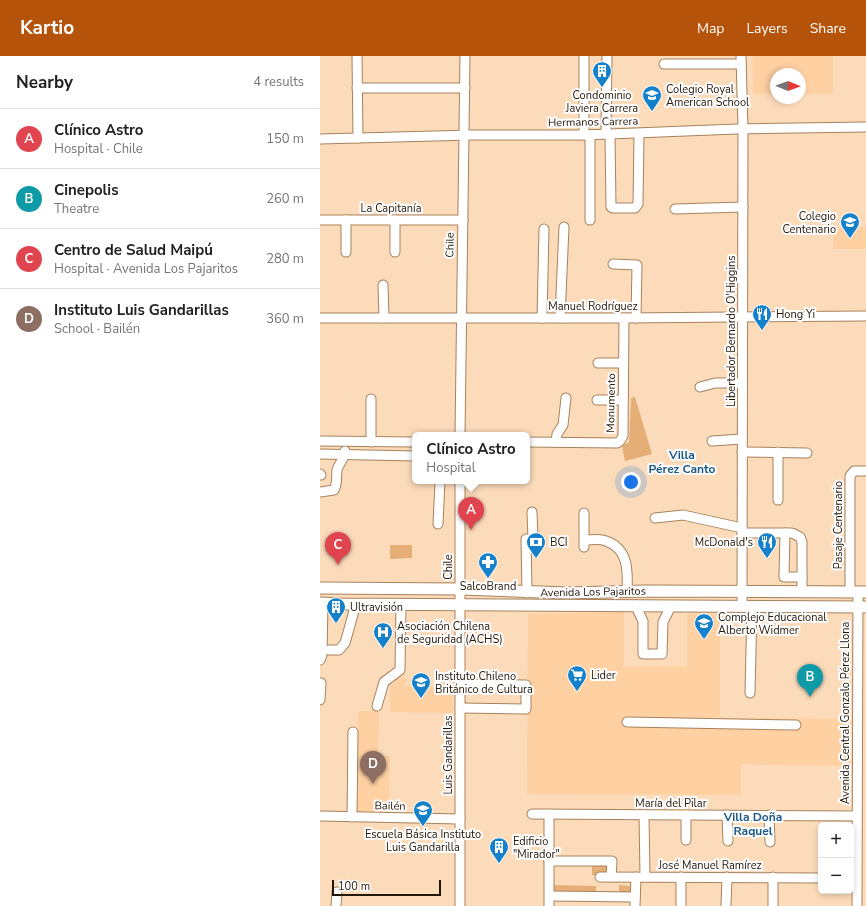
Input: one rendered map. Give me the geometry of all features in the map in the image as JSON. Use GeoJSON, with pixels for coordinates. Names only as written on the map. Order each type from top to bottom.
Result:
{"type":"FeatureCollection","features":[{"type":"Feature","properties":{"kind":"main road","name":"Avenida Los Pajaritos"},"geometry":{"type":"LineString","coordinates":[[320,588],[460,589],[527,593],[742,591],[858,592]]}},
{"type":"Feature","properties":{"kind":"main road","name":"Avenida Los Pajaritos"},"geometry":{"type":"LineString","coordinates":[[321,603],[401,605],[862,607]]}},
{"type":"Feature","properties":{"kind":"street"},"geometry":{"type":"LineString","coordinates":[[357,56],[358,138]]}},
{"type":"Feature","properties":{"kind":"street","name":"Chile"},"geometry":{"type":"LineString","coordinates":[[460,432],[465,56]]}},
{"type":"Feature","properties":{"kind":"street"},"geometry":{"type":"LineString","coordinates":[[584,56],[590,220]]}},
{"type":"Feature","properties":{"kind":"street"},"geometry":{"type":"LineString","coordinates":[[606,56],[611,207],[613,208],[635,208],[638,204],[641,134]]}},
{"type":"Feature","properties":{"kind":"street"},"geometry":{"type":"LineString","coordinates":[[664,64],[741,60]]}},
{"type":"Feature","properties":{"kind":"street","name":"Libertador Bernardo O'Higgins"},"geometry":{"type":"LineString","coordinates":[[741,60],[743,129],[742,591],[747,606],[750,692]]}},
{"type":"Feature","properties":{"kind":"street"},"geometry":{"type":"LineString","coordinates":[[357,88],[464,88]]}},
{"type":"Feature","properties":{"kind":"street","name":"Hermanos Carrera"},"geometry":{"type":"LineString","coordinates":[[320,139],[641,134],[743,129],[866,127]]}},
{"type":"Feature","properties":{"kind":"street"},"geometry":{"type":"LineString","coordinates":[[641,134],[644,167]]}},
{"type":"Feature","properties":{"kind":"street"},"geometry":{"type":"LineString","coordinates":[[675,209],[743,207]]}},
{"type":"Feature","properties":{"kind":"street","name":"La Capitanía"},"geometry":{"type":"LineString","coordinates":[[320,220],[463,220]]}},
{"type":"Feature","properties":{"kind":"street"},"geometry":{"type":"LineString","coordinates":[[346,220],[346,252]]}},
{"type":"Feature","properties":{"kind":"street"},"geometry":{"type":"LineString","coordinates":[[395,220],[395,252]]}},
{"type":"Feature","properties":{"kind":"street"},"geometry":{"type":"LineString","coordinates":[[560,318],[564,227]]}},
{"type":"Feature","properties":{"kind":"street"},"geometry":{"type":"LineString","coordinates":[[542,318],[544,229]]}},
{"type":"Feature","properties":{"kind":"street","name":"Monumento"},"geometry":{"type":"LineString","coordinates":[[530,442],[618,442],[623,436],[624,363],[635,265],[613,264]]}},
{"type":"Feature","properties":{"kind":"street"},"geometry":{"type":"LineString","coordinates":[[382,285],[384,318]]}},
{"type":"Feature","properties":{"kind":"street","name":"Manuel Rodríguez"},"geometry":{"type":"LineString","coordinates":[[320,318],[866,316]]}},
{"type":"Feature","properties":{"kind":"street"},"geometry":{"type":"LineString","coordinates":[[598,363],[624,363]]}},
{"type":"Feature","properties":{"kind":"street"},"geometry":{"type":"LineString","coordinates":[[700,387],[715,383],[742,383]]}},
{"type":"Feature","properties":{"kind":"street"},"geometry":{"type":"LineString","coordinates":[[556,442],[557,434],[563,425],[566,398]]}},
{"type":"Feature","properties":{"kind":"street"},"geometry":{"type":"LineString","coordinates":[[371,399],[371,442]]}},
{"type":"Feature","properties":{"kind":"street"},"geometry":{"type":"LineString","coordinates":[[598,400],[623,400]]}},
{"type":"Feature","properties":{"kind":"street"},"geometry":{"type":"LineString","coordinates":[[712,441],[742,439]]}},
{"type":"Feature","properties":{"kind":"street"},"geometry":{"type":"LineString","coordinates":[[320,441],[412,442]]}},
{"type":"Feature","properties":{"kind":"street"},"geometry":{"type":"LineString","coordinates":[[320,492],[334,490],[337,485],[337,469],[345,455],[346,442]]}},
{"type":"Feature","properties":{"kind":"street"},"geometry":{"type":"LineString","coordinates":[[742,452],[807,453]]}},
{"type":"Feature","properties":{"kind":"street"},"geometry":{"type":"LineString","coordinates":[[778,452],[778,500]]}},
{"type":"Feature","properties":{"kind":"street"},"geometry":{"type":"LineString","coordinates":[[320,454],[412,456]]}},
{"type":"Feature","properties":{"kind":"street","name":"Pasaje Centenario"},"geometry":{"type":"LineString","coordinates":[[858,592],[850,476],[854,471],[866,471]]}},
{"type":"Feature","properties":{"kind":"street"},"geometry":{"type":"LineString","coordinates":[[438,524],[440,484]]}},
{"type":"Feature","properties":{"kind":"street","name":"Chile"},"geometry":{"type":"LineString","coordinates":[[460,484],[460,605]]}},
{"type":"Feature","properties":{"kind":"street"},"geometry":{"type":"LineString","coordinates":[[527,593],[526,539],[533,539],[532,512]]}},
{"type":"Feature","properties":{"kind":"street"},"geometry":{"type":"LineString","coordinates":[[584,513],[584,544],[606,540],[617,547],[623,555],[627,567],[626,592]]}},
{"type":"Feature","properties":{"kind":"street"},"geometry":{"type":"LineString","coordinates":[[655,518],[683,515],[742,531],[795,534],[801,539],[802,592]]}},
{"type":"Feature","properties":{"kind":"street"},"geometry":{"type":"LineString","coordinates":[[784,533],[784,577],[802,577]]}},
{"type":"Feature","properties":{"kind":"street","name":"Avenida Central Gonzalo Pérez Llona"},"geometry":{"type":"LineString","coordinates":[[857,906],[854,878],[862,856],[857,816],[862,628],[862,607],[858,592]]}},
{"type":"Feature","properties":{"kind":"street"},"geometry":{"type":"LineString","coordinates":[[320,660],[322,655],[321,603]]}},
{"type":"Feature","properties":{"kind":"street"},"geometry":{"type":"LineString","coordinates":[[329,650],[339,650],[345,643],[356,604]]}},
{"type":"Feature","properties":{"kind":"street"},"geometry":{"type":"LineString","coordinates":[[377,706],[384,682],[400,670],[401,605]]}},
{"type":"Feature","properties":{"kind":"street","name":"Luis Gandarillas"},"geometry":{"type":"LineString","coordinates":[[460,605],[460,906]]}},
{"type":"Feature","properties":{"kind":"street"},"geometry":{"type":"LineString","coordinates":[[635,606],[643,621],[643,654],[662,654],[663,622],[672,606]]}},
{"type":"Feature","properties":{"kind":"street"},"geometry":{"type":"LineString","coordinates":[[320,700],[321,683]]}},
{"type":"Feature","properties":{"kind":"street"},"geometry":{"type":"LineString","coordinates":[[460,684],[526,685],[526,709],[460,708]]}},
{"type":"Feature","properties":{"kind":"street"},"geometry":{"type":"LineString","coordinates":[[627,722],[796,724]]}},
{"type":"Feature","properties":{"kind":"street"},"geometry":{"type":"LineString","coordinates":[[352,817],[353,732]]}},
{"type":"Feature","properties":{"kind":"street","name":"María del Pilar"},"geometry":{"type":"LineString","coordinates":[[532,814],[857,816]]}},
{"type":"Feature","properties":{"kind":"street"},"geometry":{"type":"LineString","coordinates":[[549,814],[549,906]]}},
{"type":"Feature","properties":{"kind":"street"},"geometry":{"type":"LineString","coordinates":[[550,896],[635,902],[640,877],[644,815]]}},
{"type":"Feature","properties":{"kind":"street"},"geometry":{"type":"LineString","coordinates":[[686,815],[686,840]]}},
{"type":"Feature","properties":{"kind":"street"},"geometry":{"type":"LineString","coordinates":[[727,815],[728,841]]}},
{"type":"Feature","properties":{"kind":"street"},"geometry":{"type":"LineString","coordinates":[[769,815],[770,842]]}},
{"type":"Feature","properties":{"kind":"street","name":"Bailén"},"geometry":{"type":"LineString","coordinates":[[320,816],[460,819]]}},
{"type":"Feature","properties":{"kind":"street"},"geometry":{"type":"LineString","coordinates":[[549,861],[612,861],[611,877]]}},
{"type":"Feature","properties":{"kind":"street","name":"José Manuel Ramírez"},"geometry":{"type":"LineString","coordinates":[[600,877],[818,878]]}},
{"type":"Feature","properties":{"kind":"street"},"geometry":{"type":"LineString","coordinates":[[681,877],[681,906]]}},
{"type":"Feature","properties":{"kind":"street"},"geometry":{"type":"LineString","coordinates":[[726,906],[727,877]]}},
{"type":"Feature","properties":{"kind":"street"},"geometry":{"type":"LineString","coordinates":[[772,906],[773,878]]}},
{"type":"Feature","properties":{"kind":"street"},"geometry":{"type":"LineString","coordinates":[[336,906],[337,892]]}},
{"type":"Feature","properties":{"kind":"shaded area"},"geometry":{"type":"Polygon","coordinates":[[[753,56],[833,56],[833,94],[806,94],[806,68],[770,68],[770,94],[753,94],[753,56]]]}},
{"type":"Feature","properties":{"kind":"shaded area","name":"Colegio Centenario"},"geometry":{"type":"Polygon","coordinates":[[[866,227],[866,249],[833,249],[834,228],[866,227]]]}},
{"type":"Feature","properties":{"kind":"shaded area"},"geometry":{"type":"Polygon","coordinates":[[[635,397],[652,454],[625,461],[622,446],[629,442],[631,398],[635,397]]]}},
{"type":"Feature","properties":{"kind":"shaded area"},"geometry":{"type":"Polygon","coordinates":[[[390,545],[412,545],[412,558],[390,559],[390,545]]]}},
{"type":"Feature","properties":{"kind":"shaded area"},"geometry":{"type":"Polygon","coordinates":[[[624,612],[624,667],[687,666],[687,614],[720,614],[720,717],[670,717],[851,719],[851,766],[741,764],[741,795],[527,794],[528,614],[624,612]]]}},
{"type":"Feature","properties":{"kind":"shaded area","name":"Instituto Chileno Británico de Cultura"},"geometry":{"type":"Polygon","coordinates":[[[396,678],[406,678],[406,686],[453,686],[453,713],[390,712],[390,684],[396,684],[396,678]]]}},
{"type":"Feature","properties":{"kind":"shaded area"},"geometry":{"type":"Polygon","coordinates":[[[358,711],[379,711],[378,756],[390,756],[388,813],[356,813],[358,711]]]}},
{"type":"Feature","properties":{"kind":"shaded area"},"geometry":{"type":"Polygon","coordinates":[[[592,864],[607,864],[607,875],[592,875],[592,864]]]}},
{"type":"Feature","properties":{"kind":"shaded area"},"geometry":{"type":"Polygon","coordinates":[[[552,885],[596,886],[596,894],[552,893],[552,885]]]}},
{"type":"Feature","properties":{"kind":"shaded area"},"geometry":{"type":"Polygon","coordinates":[[[619,885],[630,886],[630,894],[619,894],[619,885]]]}},
{"type":"Feature","properties":{"kind":"place","name":"Condominio Javiera Carrera"},"geometry":{"type":"Point","coordinates":[602,88]}},
{"type":"Feature","properties":{"kind":"place","name":"Colegio Royal American School"},"geometry":{"type":"Point","coordinates":[652,112]}},
{"type":"Feature","properties":{"kind":"place","name":"Colegio Centenario"},"geometry":{"type":"Point","coordinates":[850,239]}},
{"type":"Feature","properties":{"kind":"place","name":"Hong Yi"},"geometry":{"type":"Point","coordinates":[762,331]}},
{"type":"Feature","properties":{"kind":"place","name":"Clínico Astro"},"geometry":{"type":"Point","coordinates":[471,530]}},
{"type":"Feature","properties":{"kind":"place","name":"BCI"},"geometry":{"type":"Point","coordinates":[536,559]}},
{"type":"Feature","properties":{"kind":"place","name":"McDonald's"},"geometry":{"type":"Point","coordinates":[767,559]}},
{"type":"Feature","properties":{"kind":"place","name":"Centro de Salud Maipú"},"geometry":{"type":"Point","coordinates":[338,565]}},
{"type":"Feature","properties":{"kind":"place","name":"SalcoBrand"},"geometry":{"type":"Point","coordinates":[488,579]}},
{"type":"Feature","properties":{"kind":"place","name":"Ultravisión"},"geometry":{"type":"Point","coordinates":[336,624]}},
{"type":"Feature","properties":{"kind":"place","name":"Complejo Educacional Alberto Widmer"},"geometry":{"type":"Point","coordinates":[704,640]}},
{"type":"Feature","properties":{"kind":"place","name":"Asociación Chilena de Seguridad (ACHS)"},"geometry":{"type":"Point","coordinates":[383,649]}},
{"type":"Feature","properties":{"kind":"place","name":"Lider"},"geometry":{"type":"Point","coordinates":[577,692]}},
{"type":"Feature","properties":{"kind":"place","name":"Cinepolis"},"geometry":{"type":"Point","coordinates":[810,697]}},
{"type":"Feature","properties":{"kind":"place","name":"Instituto Chileno Británico de Cultura"},"geometry":{"type":"Point","coordinates":[421,699]}},
{"type":"Feature","properties":{"kind":"place","name":"Instituto Luis Gandarillas"},"geometry":{"type":"Point","coordinates":[373,784]}},
{"type":"Feature","properties":{"kind":"place","name":"Escuela Básica Instituto Luis Gandarilla"},"geometry":{"type":"Point","coordinates":[423,827]}},
{"type":"Feature","properties":{"kind":"place","name":"Edificio \"Mirador\""},"geometry":{"type":"Point","coordinates":[499,864]}},
{"type":"Feature","properties":{"kind":"district","name":"Villa Pérez Canto"},"geometry":{"type":"Point","coordinates":[682,462]}},
{"type":"Feature","properties":{"kind":"district","name":"Villa Doña Raquel"},"geometry":{"type":"Point","coordinates":[753,824]}}]}
